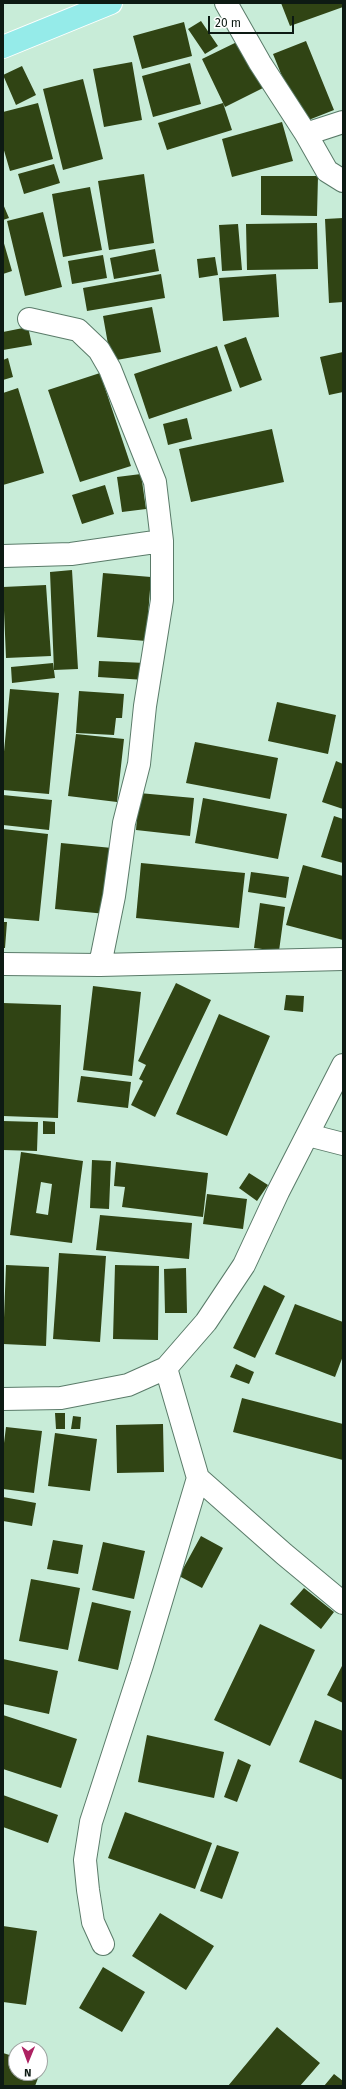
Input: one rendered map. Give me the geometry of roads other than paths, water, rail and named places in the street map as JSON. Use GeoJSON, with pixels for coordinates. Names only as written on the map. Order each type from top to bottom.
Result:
{"type":"FeatureCollection","features":[{"type":"Feature","properties":{"kind":"main road"},"geometry":{"type":"LineString","coordinates":[[3,47],[111,3]]}},
{"type":"Feature","properties":{"kind":"street"},"geometry":{"type":"LineString","coordinates":[[226,3],[260,62],[306,134],[327,171],[343,181]]}},
{"type":"Feature","properties":{"kind":"street"},"geometry":{"type":"LineString","coordinates":[[306,134],[343,122]]}},
{"type":"Feature","properties":{"kind":"street"},"geometry":{"type":"LineString","coordinates":[[29,319],[78,330],[99,350],[110,369],[154,482],[162,541],[162,600],[145,706],[139,764],[124,823],[114,896],[100,965]]}},
{"type":"Feature","properties":{"kind":"street"},"geometry":{"type":"LineString","coordinates":[[3,556],[71,554],[162,541]]}},
{"type":"Feature","properties":{"kind":"street"},"geometry":{"type":"LineString","coordinates":[[3,964],[100,965],[343,959]]}},
{"type":"Feature","properties":{"kind":"street"},"geometry":{"type":"LineString","coordinates":[[3,1399],[61,1398],[128,1385],[166,1368],[206,1322],[244,1265],[278,1192],[343,1065]]}},
{"type":"Feature","properties":{"kind":"street"},"geometry":{"type":"LineString","coordinates":[[308,1134],[343,1144]]}},
{"type":"Feature","properties":{"kind":"street"},"geometry":{"type":"LineString","coordinates":[[166,1368],[198,1478],[284,1554],[343,1603]]}},
{"type":"Feature","properties":{"kind":"street"},"geometry":{"type":"LineString","coordinates":[[103,1944],[93,1922],[85,1860],[91,1822],[142,1665],[198,1478]]}}]}
